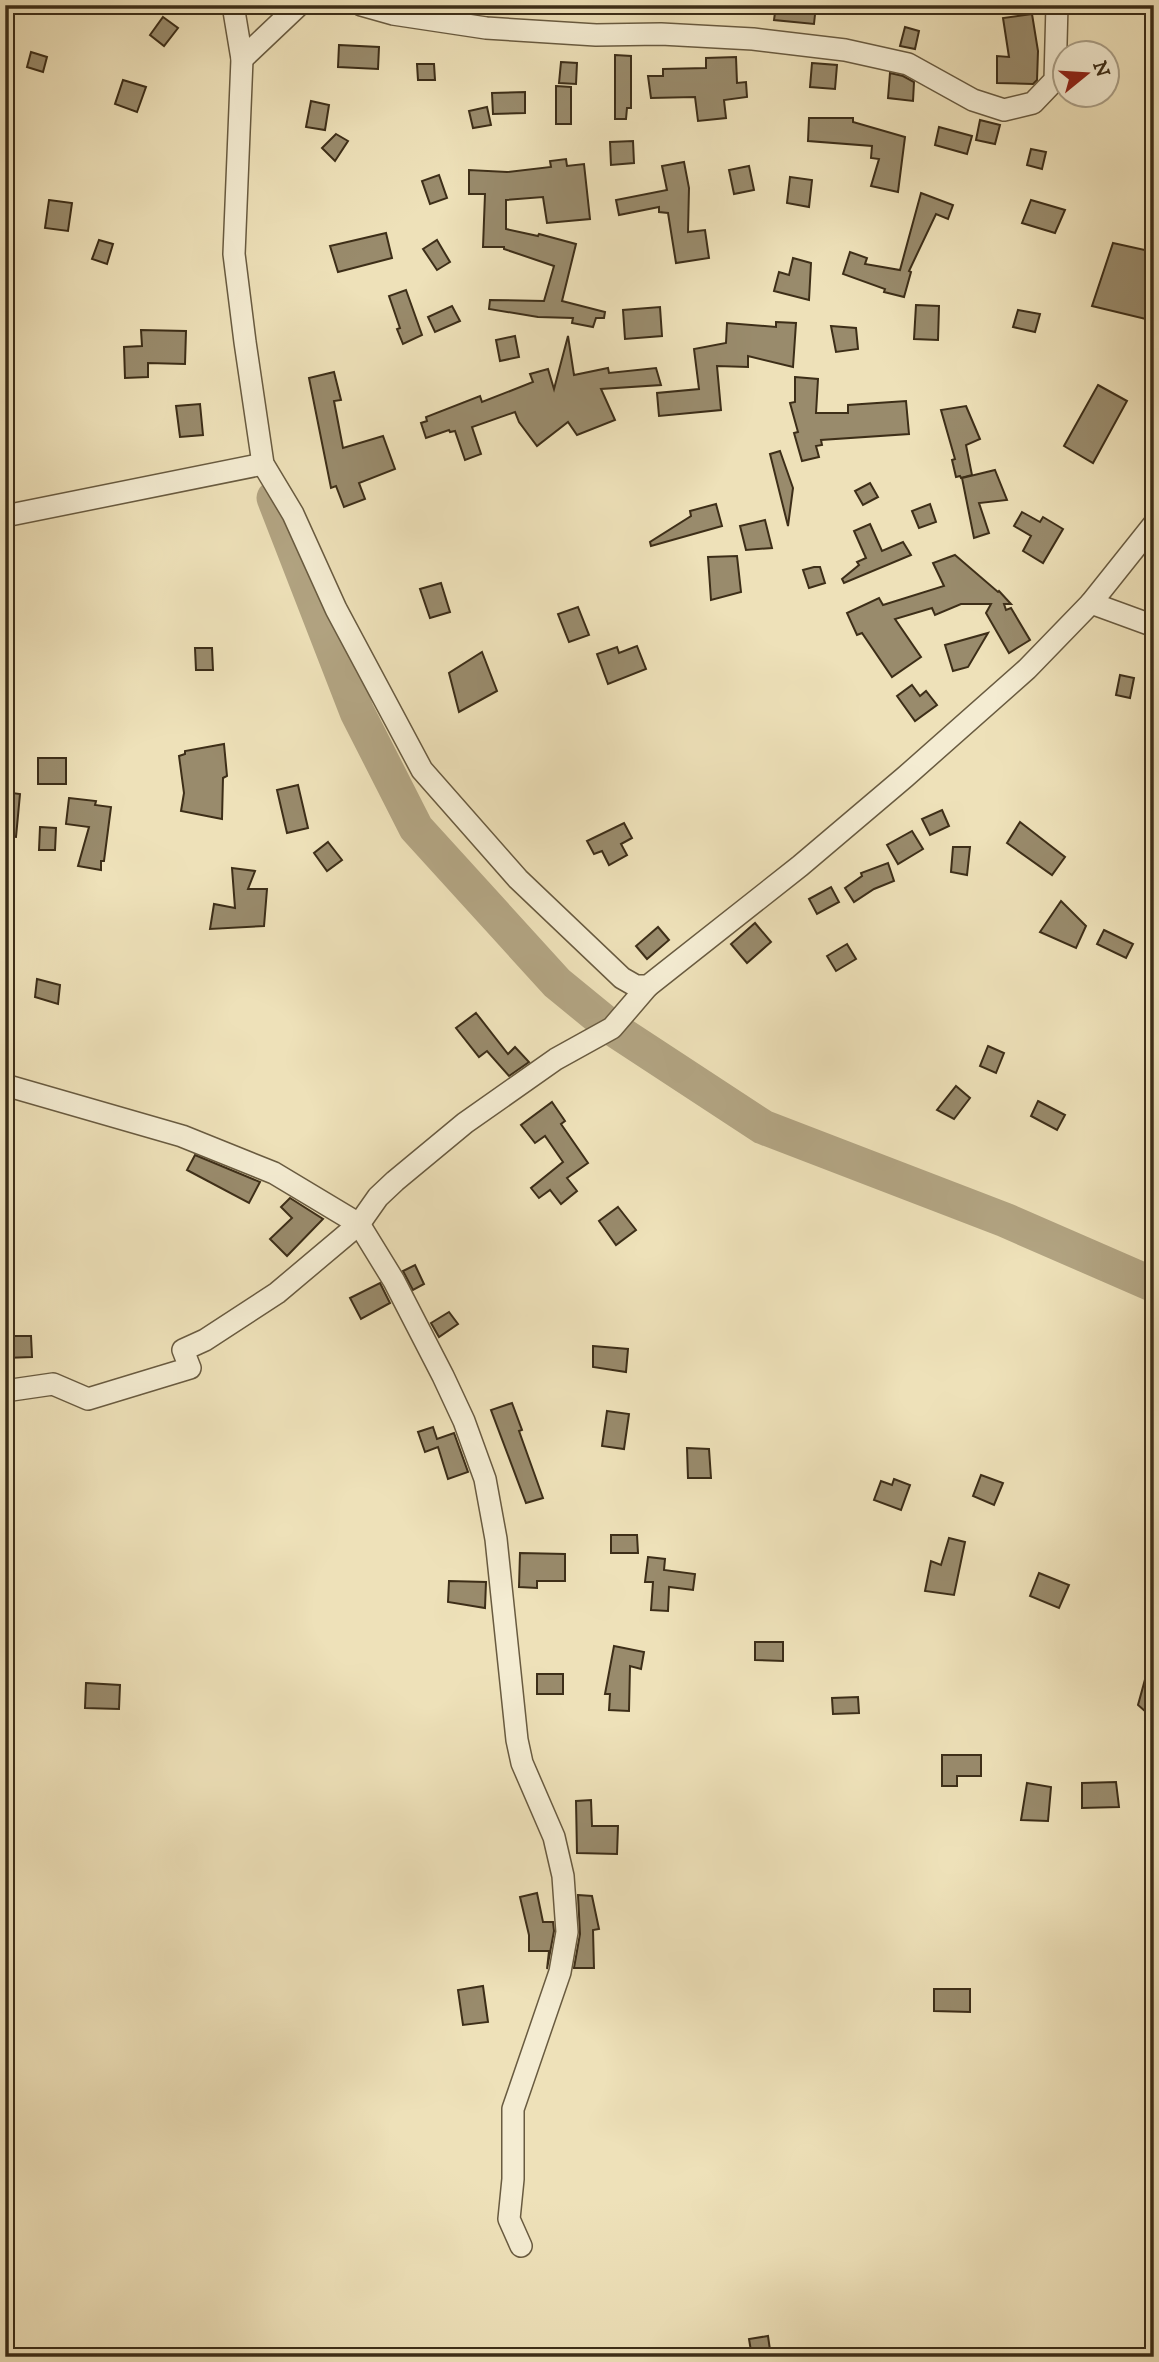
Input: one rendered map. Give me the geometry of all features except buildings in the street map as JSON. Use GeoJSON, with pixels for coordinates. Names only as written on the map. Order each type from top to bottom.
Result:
{"type":"FeatureCollection","features":[{"type":"Feature","properties":{"kind":"street"},"geometry":{"type":"LineString","coordinates":[[233,5],[242,59],[234,254],[263,464],[293,513],[336,609],[422,770],[518,879],[601,960],[636,986],[648,986]]}},
{"type":"Feature","properties":{"kind":"street"},"geometry":{"type":"LineString","coordinates":[[242,59],[299,5]]}},
{"type":"Feature","properties":{"kind":"street"},"geometry":{"type":"LineString","coordinates":[[361,5],[393,14],[485,28],[596,35],[661,34],[753,39],[845,50],[908,64],[973,100],[1004,110],[1033,103],[1055,80],[1057,5]]}},
{"type":"Feature","properties":{"kind":"street"},"geometry":{"type":"LineString","coordinates":[[5,516],[263,464]]}},
{"type":"Feature","properties":{"kind":"street"},"geometry":{"type":"LineString","coordinates":[[5,1391],[53,1384],[88,1399],[190,1368],[183,1350],[205,1340],[277,1293],[359,1223],[378,1197],[465,1123],[545,1066],[612,1028],[648,986],[800,866],[905,777],[1027,669],[1091,603],[1154,524]]}},
{"type":"Feature","properties":{"kind":"street"},"geometry":{"type":"LineString","coordinates":[[1091,603],[1154,626]]}},
{"type":"Feature","properties":{"kind":"street"},"geometry":{"type":"LineString","coordinates":[[5,1085],[182,1136],[274,1173],[359,1223],[394,1281],[464,1421],[485,1479],[496,1539],[517,1740],[522,1763],[554,1837],[563,1876],[567,1932],[560,1972],[513,2109],[513,2179],[509,2218],[521,2246]]}},
{"type":"Feature","properties":{"kind":"waterway"},"geometry":{"type":"LineString","coordinates":[[274,498],[357,712],[416,828],[557,983],[612,1028],[763,1127],[1005,1220],[1154,1285]]}}]}
